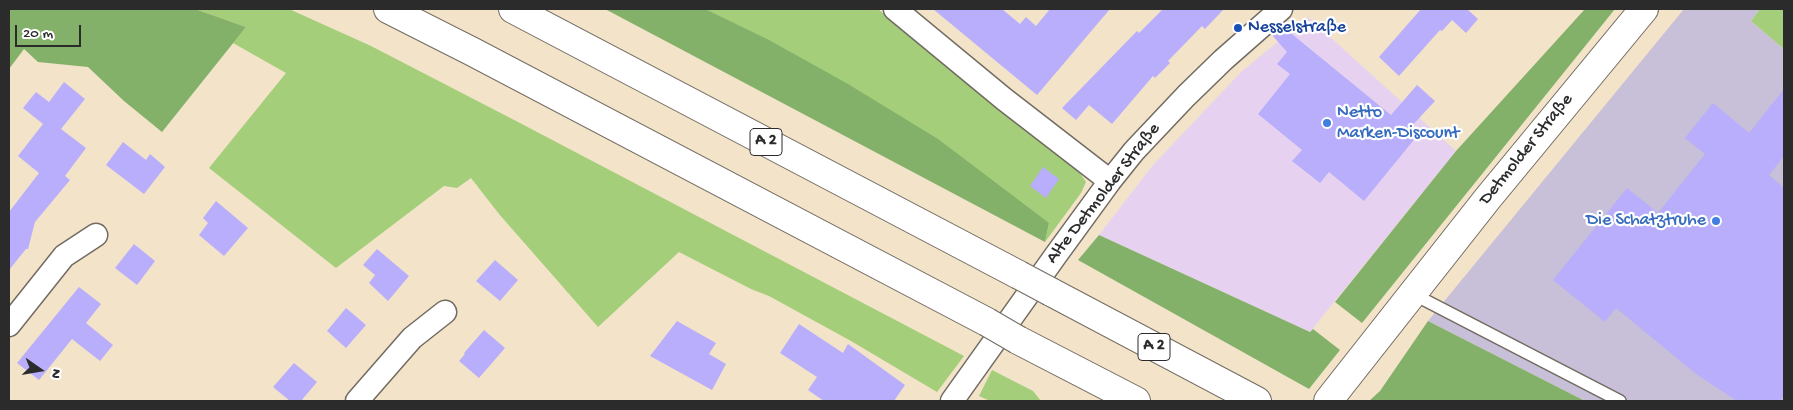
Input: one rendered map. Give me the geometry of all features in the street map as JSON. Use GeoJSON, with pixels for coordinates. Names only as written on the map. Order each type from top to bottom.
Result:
{"type":"FeatureCollection","features":[{"type":"Feature","properties":{"kind":"main road"},"geometry":{"type":"LineString","coordinates":[[388,9],[1136,401]]}},
{"type":"Feature","properties":{"kind":"main road","name":"A 2"},"geometry":{"type":"LineString","coordinates":[[513,9],[1257,401]]}},
{"type":"Feature","properties":{"kind":"main road","name":"Detmolder Straße"},"geometry":{"type":"LineString","coordinates":[[1328,401],[1488,198],[1644,9]]}},
{"type":"Feature","properties":{"kind":"street"},"geometry":{"type":"LineString","coordinates":[[895,9],[1004,99],[1110,181]]}},
{"type":"Feature","properties":{"kind":"street","name":"Alte Detmolder Straße"},"geometry":{"type":"LineString","coordinates":[[952,401],[1110,181],[1158,124],[1223,60],[1281,9]]}},
{"type":"Feature","properties":{"kind":"street"},"geometry":{"type":"LineString","coordinates":[[9,325],[64,256],[96,235]]}},
{"type":"Feature","properties":{"kind":"street"},"geometry":{"type":"LineString","coordinates":[[357,401],[412,338],[445,312]]}},
{"type":"Feature","properties":{"kind":"lane"},"geometry":{"type":"LineString","coordinates":[[1413,294],[1620,401]]}},
{"type":"Feature","properties":{"kind":"shaded area"},"geometry":{"type":"Polygon","coordinates":[[[1684,9],[1760,9],[1751,21],[1784,49],[1784,401],[1585,401],[1428,321],[1684,9]]]}},
{"type":"Feature","properties":{"kind":"shaded area"},"geometry":{"type":"Polygon","coordinates":[[[1308,17],[1456,151],[1310,332],[1099,235],[1153,165],[1241,72],[1308,17]]]}},
{"type":"Feature","properties":{"kind":"green space"},"geometry":{"type":"Polygon","coordinates":[[[9,9],[195,9],[246,27],[162,132],[124,101],[88,67],[38,62],[24,49],[9,69],[9,9]]]}},
{"type":"Feature","properties":{"kind":"green space"},"geometry":{"type":"Polygon","coordinates":[[[195,9],[289,9],[371,46],[964,356],[937,392],[851,341],[769,296],[751,289],[679,252],[598,327],[499,214],[471,178],[457,188],[444,186],[336,268],[209,168],[286,73],[233,43],[246,27],[195,9]]]}},
{"type":"Feature","properties":{"kind":"green space"},"geometry":{"type":"Polygon","coordinates":[[[605,9],[705,9],[769,40],[848,84],[938,139],[1049,223],[1045,242],[605,9]]]}},
{"type":"Feature","properties":{"kind":"green space"},"geometry":{"type":"Polygon","coordinates":[[[705,9],[878,9],[983,97],[1080,173],[1086,182],[1081,193],[1045,242],[1049,223],[705,9]]]}},
{"type":"Feature","properties":{"kind":"green space"},"geometry":{"type":"Polygon","coordinates":[[[1585,9],[1615,9],[1362,323],[1335,302],[1456,151],[1585,9]]]}},
{"type":"Feature","properties":{"kind":"green space"},"geometry":{"type":"Polygon","coordinates":[[[1760,9],[1784,9],[1784,49],[1751,21],[1760,9]]]}},
{"type":"Feature","properties":{"kind":"green space"},"geometry":{"type":"Polygon","coordinates":[[[1099,235],[1310,332],[1313,329],[1340,350],[1309,389],[1078,260],[1099,235]]]}},
{"type":"Feature","properties":{"kind":"green space"},"geometry":{"type":"Polygon","coordinates":[[[1428,321],[1585,401],[1369,401],[1380,391],[1428,321]]]}},
{"type":"Feature","properties":{"kind":"green space"},"geometry":{"type":"Polygon","coordinates":[[[992,370],[1033,391],[1041,401],[990,401],[979,396],[992,370]]]}},
{"type":"Feature","properties":{"kind":"building"},"geometry":{"type":"Polygon","coordinates":[[[933,9],[1002,9],[1020,24],[1026,17],[1036,26],[1050,9],[1110,9],[1037,95],[933,9]]]}},
{"type":"Feature","properties":{"kind":"building"},"geometry":{"type":"Polygon","coordinates":[[[1163,9],[1224,9],[1205,29],[1202,26],[1168,61],[1170,63],[1155,78],[1153,76],[1112,124],[1089,105],[1076,120],[1062,108],[1137,31],[1139,33],[1163,9]]]}},
{"type":"Feature","properties":{"kind":"building"},"geometry":{"type":"Polygon","coordinates":[[[1421,9],[1467,9],[1478,19],[1466,33],[1452,20],[1442,31],[1440,30],[1399,76],[1379,57],[1421,9]]]}},
{"type":"Feature","properties":{"kind":"building"},"geometry":{"type":"Polygon","coordinates":[[[1282,26],[1391,115],[1417,85],[1435,101],[1409,129],[1417,136],[1364,201],[1329,172],[1320,183],[1292,161],[1302,150],[1258,114],[1290,74],[1277,64],[1287,52],[1272,35],[1282,26]]]}},
{"type":"Feature","properties":{"kind":"building"},"geometry":{"type":"Polygon","coordinates":[[[64,82],[85,99],[61,129],[86,148],[65,176],[70,180],[35,222],[28,249],[9,270],[9,212],[39,173],[18,156],[43,124],[23,108],[36,92],[49,102],[64,82]]]}},
{"type":"Feature","properties":{"kind":"building"},"geometry":{"type":"Polygon","coordinates":[[[1784,89],[1784,156],[1769,175],[1784,188],[1784,395],[1780,401],[1737,401],[1696,374],[1616,308],[1605,322],[1553,280],[1627,188],[1658,213],[1705,154],[1685,138],[1713,103],[1749,133],[1784,89]]]}},
{"type":"Feature","properties":{"kind":"building"},"geometry":{"type":"Polygon","coordinates":[[[123,142],[146,160],[150,154],[165,167],[144,194],[106,165],[123,142]]]}},
{"type":"Feature","properties":{"kind":"building"},"geometry":{"type":"Polygon","coordinates":[[[1043,167],[1059,179],[1046,198],[1030,186],[1043,167]]]}},
{"type":"Feature","properties":{"kind":"building"},"geometry":{"type":"Polygon","coordinates":[[[216,201],[248,228],[224,256],[199,235],[208,223],[203,218],[216,201]]]}},
{"type":"Feature","properties":{"kind":"building"},"geometry":{"type":"Polygon","coordinates":[[[134,244],[155,261],[137,285],[115,268],[134,244]]]}},
{"type":"Feature","properties":{"kind":"building"},"geometry":{"type":"Polygon","coordinates":[[[377,249],[409,276],[388,301],[369,283],[375,275],[363,265],[377,249]]]}},
{"type":"Feature","properties":{"kind":"building"},"geometry":{"type":"Polygon","coordinates":[[[495,260],[518,280],[500,301],[476,281],[495,260]]]}},
{"type":"Feature","properties":{"kind":"building"},"geometry":{"type":"Polygon","coordinates":[[[79,287],[101,304],[86,323],[113,345],[100,361],[72,339],[39,380],[17,363],[79,287]]]}},
{"type":"Feature","properties":{"kind":"building"},"geometry":{"type":"Polygon","coordinates":[[[346,308],[366,325],[346,348],[327,331],[346,308]]]}},
{"type":"Feature","properties":{"kind":"building"},"geometry":{"type":"Polygon","coordinates":[[[677,321],[716,343],[709,354],[726,364],[712,390],[650,356],[677,321]]]}},
{"type":"Feature","properties":{"kind":"building"},"geometry":{"type":"Polygon","coordinates":[[[799,324],[843,353],[848,344],[905,385],[894,401],[824,401],[808,390],[817,377],[780,353],[799,324]]]}},
{"type":"Feature","properties":{"kind":"building"},"geometry":{"type":"Polygon","coordinates":[[[484,330],[505,348],[479,378],[459,361],[484,330]]]}},
{"type":"Feature","properties":{"kind":"building"},"geometry":{"type":"Polygon","coordinates":[[[294,363],[317,382],[301,401],[290,401],[273,387],[294,363]]]}},
{"type":"Feature","properties":{"kind":"place","name":"Nesselstraße"},"geometry":{"type":"Point","coordinates":[1238,28]}},
{"type":"Feature","properties":{"kind":"place","name":"Netto Marken-Discount"},"geometry":{"type":"Point","coordinates":[1327,123]}},
{"type":"Feature","properties":{"kind":"place","name":"Die Schatztruhe"},"geometry":{"type":"Point","coordinates":[1716,221]}}]}
